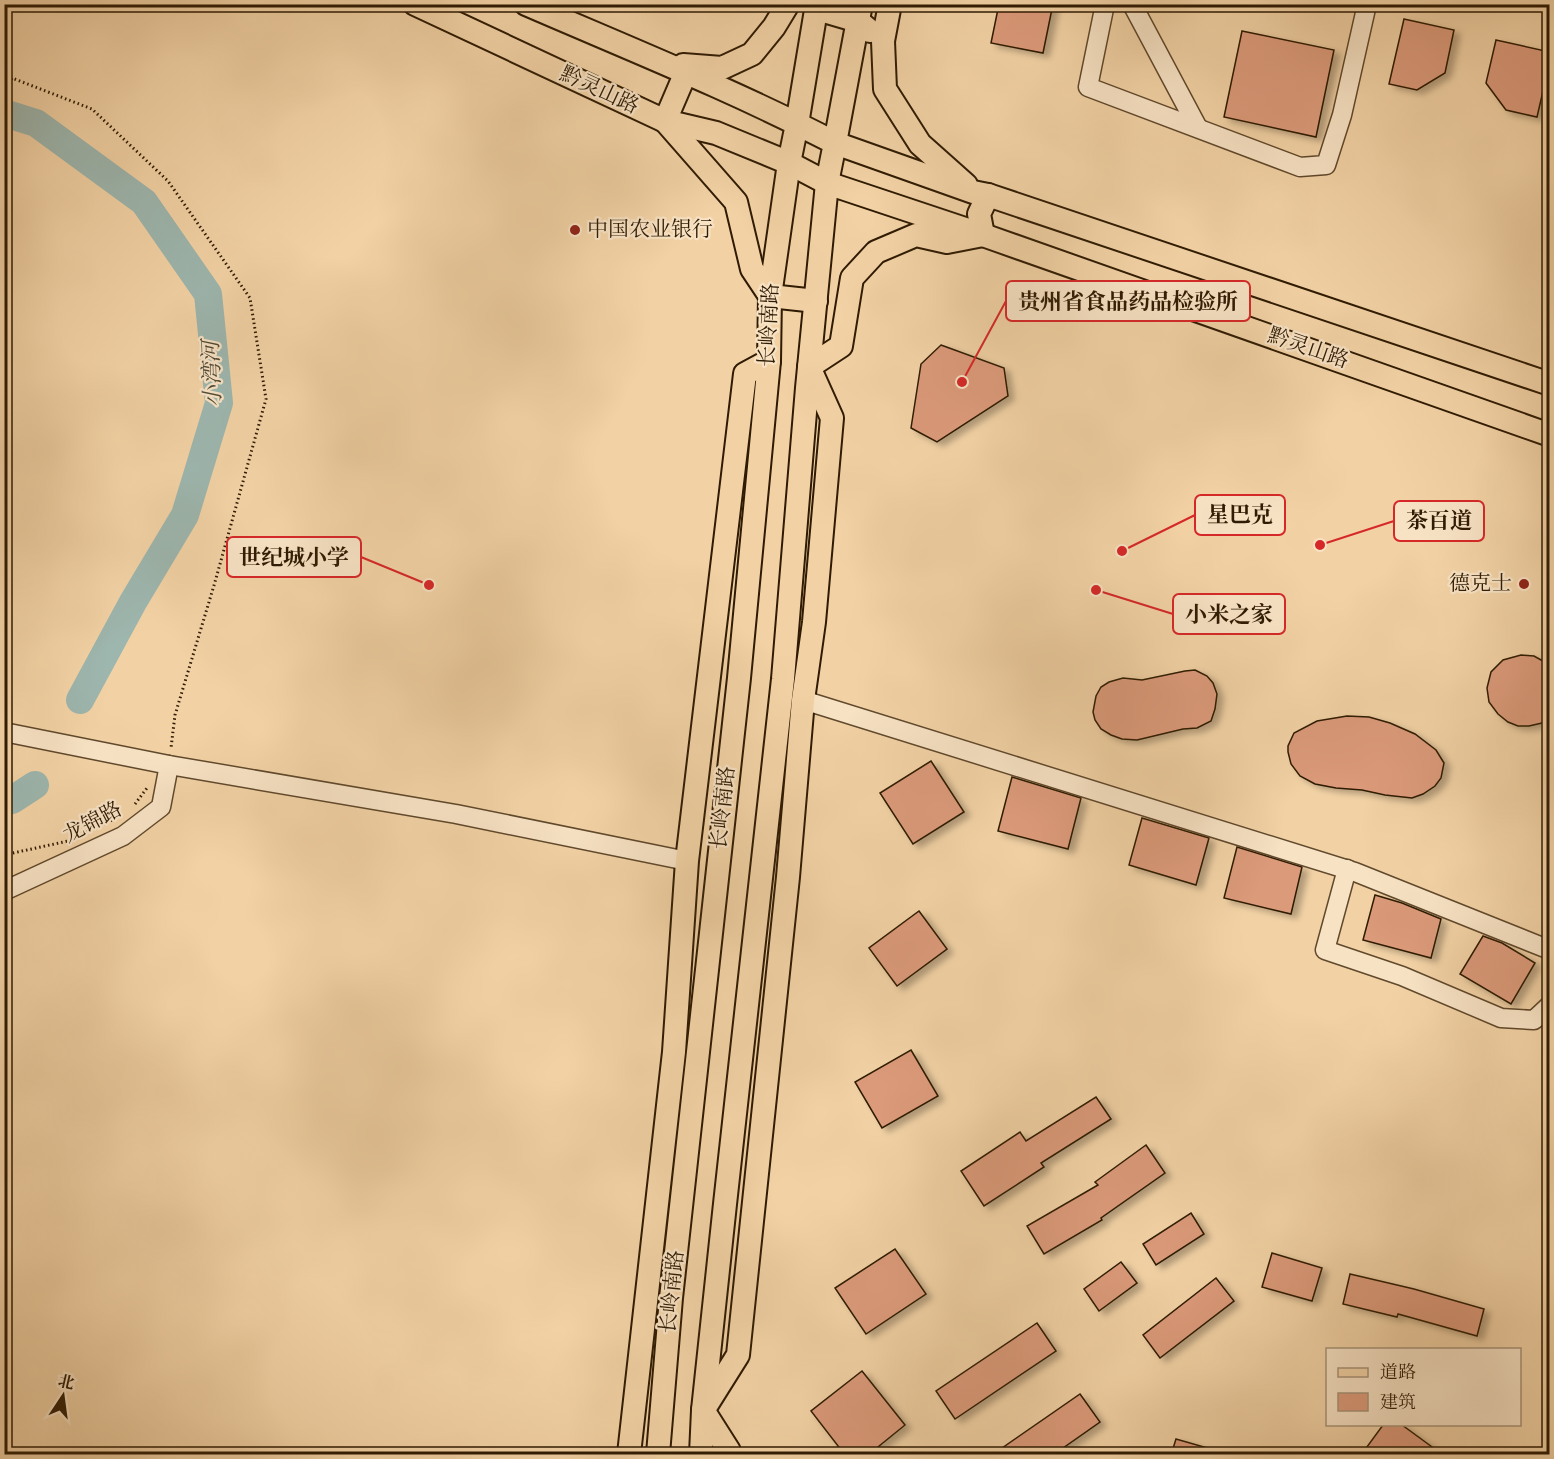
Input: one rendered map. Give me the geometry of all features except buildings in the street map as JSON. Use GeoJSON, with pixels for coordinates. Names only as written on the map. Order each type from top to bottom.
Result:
{"type":"FeatureCollection","features":[{"type":"Feature","properties":{"kind":"main road","name":"黔灵山路"},"geometry":{"type":"LineString","coordinates":[[415,4],[665,121],[717,133],[789,162],[827,183],[983,235],[1550,435]]}},
{"type":"Feature","properties":{"kind":"main road"},"geometry":{"type":"LineString","coordinates":[[526,4],[686,72],[797,124],[816,14]]}},
{"type":"Feature","properties":{"kind":"main road"},"geometry":{"type":"LineString","coordinates":[[664,64],[722,68],[752,54],[774,27],[788,4]]}},
{"type":"Feature","properties":{"kind":"main road"},"geometry":{"type":"LineString","coordinates":[[793,4],[816,14],[860,13]]}},
{"type":"Feature","properties":{"kind":"main road"},"geometry":{"type":"LineString","coordinates":[[729,1455],[729,1451],[703,1410],[738,1355],[788,877],[803,700],[814,622],[832,418],[809,367],[841,346],[852,278],[876,252],[916,235],[948,242],[983,235],[979,214],[981,193],[920,144],[885,89],[883,41],[890,4]]}},
{"type":"Feature","properties":{"kind":"main road"},"geometry":{"type":"LineString","coordinates":[[860,13],[883,41]]}},
{"type":"Feature","properties":{"kind":"main road"},"geometry":{"type":"LineString","coordinates":[[835,143],[860,13]]}},
{"type":"Feature","properties":{"kind":"main road"},"geometry":{"type":"LineString","coordinates":[[686,72],[665,121],[736,202],[752,269],[770,296],[816,301]]}},
{"type":"Feature","properties":{"kind":"main road","name":"黔灵山路"},"geometry":{"type":"LineString","coordinates":[[797,124],[835,143],[1550,384]]}},
{"type":"Feature","properties":{"kind":"main road","name":"长岭南路"},"geometry":{"type":"LineString","coordinates":[[657,1455],[769,361],[770,296],[789,162],[797,124]]}},
{"type":"Feature","properties":{"kind":"main road","name":"长岭南路"},"geometry":{"type":"LineString","coordinates":[[701,1455],[703,1410],[783,679],[827,183],[835,143]]}},
{"type":"Feature","properties":{"kind":"main road"},"geometry":{"type":"LineString","coordinates":[[628,1455],[674,1052],[687,861],[745,374],[769,361]]}},
{"type":"Feature","properties":{"kind":"main road"},"geometry":{"type":"LineString","coordinates":[[633,1416],[646,1409],[664,1378]]}},
{"type":"Feature","properties":{"kind":"main road"},"geometry":{"type":"LineString","coordinates":[[633,1416],[657,1455]]}},
{"type":"Feature","properties":{"kind":"street"},"geometry":{"type":"LineString","coordinates":[[1105,4],[1088,87],[1300,167],[1326,165],[1342,115],[1367,4]]}},
{"type":"Feature","properties":{"kind":"street"},"geometry":{"type":"LineString","coordinates":[[1132,4],[1198,128]]}},
{"type":"Feature","properties":{"kind":"street"},"geometry":{"type":"LineString","coordinates":[[803,700],[1347,869],[1550,950]]}},
{"type":"Feature","properties":{"kind":"street"},"geometry":{"type":"LineString","coordinates":[[4,732],[170,765],[456,814],[687,861]]}},
{"type":"Feature","properties":{"kind":"street","name":"龙锦路"},"geometry":{"type":"LineString","coordinates":[[4,891],[123,837],[161,807],[170,765]]}},
{"type":"Feature","properties":{"kind":"street"},"geometry":{"type":"LineString","coordinates":[[1347,869],[1325,950],[1402,976],[1501,1018],[1534,1020],[1550,1005]]}},
{"type":"Feature","properties":{"kind":"path"},"geometry":{"type":"LineString","coordinates":[[4,96],[12,78],[92,109],[168,181],[250,298],[266,399],[175,715],[170,765],[157,775],[129,812]]}},
{"type":"Feature","properties":{"kind":"path"},"geometry":{"type":"LineString","coordinates":[[4,855],[68,841],[119,817]]}},
{"type":"Feature","properties":{"kind":"waterway","name":"小湾河"},"geometry":{"type":"LineString","coordinates":[[4,113],[36,123],[144,202],[208,294],[219,403],[185,515],[133,602],[80,700]]}},
{"type":"Feature","properties":{"kind":"waterway","name":"小湾河"},"geometry":{"type":"LineString","coordinates":[[4,802],[12,800],[35,785]]}},
{"type":"Feature","properties":{"kind":"place","name":"中国农业银行"},"geometry":{"type":"Point","coordinates":[575,230]}},
{"type":"Feature","properties":{"kind":"place","name":"贵州省食品药品检验所"},"geometry":{"type":"Point","coordinates":[962,382]}},
{"type":"Feature","properties":{"kind":"place","name":"茶百道"},"geometry":{"type":"Point","coordinates":[1320,545]}},
{"type":"Feature","properties":{"kind":"place","name":"星巴克"},"geometry":{"type":"Point","coordinates":[1122,551]}},
{"type":"Feature","properties":{"kind":"place","name":"德克士"},"geometry":{"type":"Point","coordinates":[1524,584]}},
{"type":"Feature","properties":{"kind":"place","name":"世纪城小学"},"geometry":{"type":"Point","coordinates":[429,585]}},
{"type":"Feature","properties":{"kind":"place","name":"小米之家"},"geometry":{"type":"Point","coordinates":[1096,590]}}]}
